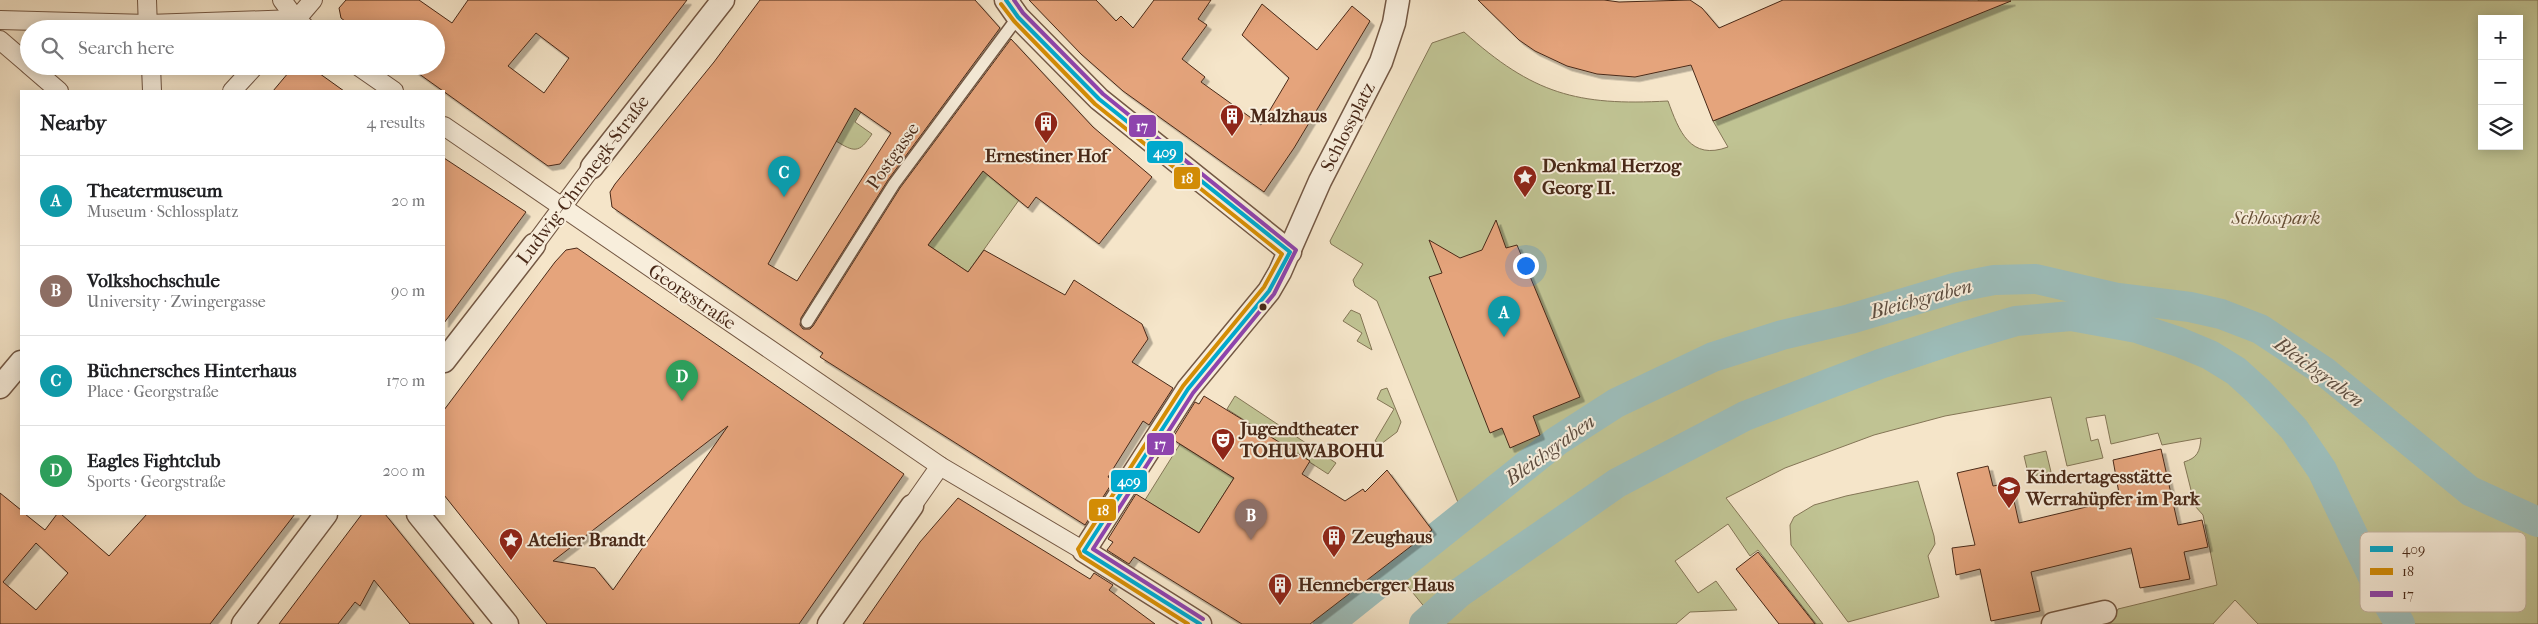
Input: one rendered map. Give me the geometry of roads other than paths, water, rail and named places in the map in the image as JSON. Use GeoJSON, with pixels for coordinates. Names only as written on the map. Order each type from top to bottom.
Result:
{"type":"FeatureCollection","features":[{"type":"Feature","properties":{"kind":"street"},"geometry":{"type":"LineString","coordinates":[[147,0],[148,20]]}},
{"type":"Feature","properties":{"kind":"street"},"geometry":{"type":"LineString","coordinates":[[282,0],[294,20]]}},
{"type":"Feature","properties":{"kind":"street"},"geometry":{"type":"LineString","coordinates":[[301,20],[313,0]]}},
{"type":"Feature","properties":{"kind":"street","name":"Ludwig-Chronegk-Straße"},"geometry":{"type":"LineString","coordinates":[[445,359],[534,245],[592,166],[723,0]]}},
{"type":"Feature","properties":{"kind":"street","name":"Schlossplatz"},"geometry":{"type":"LineString","coordinates":[[1084,551],[1188,389],[1269,291],[1290,252],[1320,181],[1381,62],[1394,23],[1398,0]]}},
{"type":"Feature","properties":{"kind":"street"},"geometry":{"type":"LineString","coordinates":[[1012,8],[1099,99],[1290,252]]}},
{"type":"Feature","properties":{"kind":"street"},"geometry":{"type":"LineString","coordinates":[[0,20],[20,21]]}},
{"type":"Feature","properties":{"kind":"street"},"geometry":{"type":"LineString","coordinates":[[0,40],[20,57]]}},
{"type":"Feature","properties":{"kind":"street"},"geometry":{"type":"LineString","coordinates":[[40,75],[58,90]]}},
{"type":"Feature","properties":{"kind":"street"},"geometry":{"type":"LineString","coordinates":[[151,75],[152,90]]}},
{"type":"Feature","properties":{"kind":"street"},"geometry":{"type":"LineString","coordinates":[[233,90],[247,75]]}},
{"type":"Feature","properties":{"kind":"street"},"geometry":{"type":"LineString","coordinates":[[371,75],[393,90]]}},
{"type":"Feature","properties":{"kind":"street","name":"Georgstraße"},"geometry":{"type":"LineString","coordinates":[[445,127],[940,466],[1084,551],[1193,622]]}},
{"type":"Feature","properties":{"kind":"street"},"geometry":{"type":"LineString","coordinates":[[0,387],[20,363]]}},
{"type":"Feature","properties":{"kind":"street"},"geometry":{"type":"LineString","coordinates":[[829,624],[940,466]]}},
{"type":"Feature","properties":{"kind":"street"},"geometry":{"type":"LineString","coordinates":[[243,624],[325,515]]}},
{"type":"Feature","properties":{"kind":"street"},"geometry":{"type":"LineString","coordinates":[[419,515],[507,624]]}},
{"type":"Feature","properties":{"kind":"street"},"geometry":{"type":"LineString","coordinates":[[2054,624],[2105,612]]}},
{"type":"Feature","properties":{"kind":"lane","name":"Postgasse"},"geometry":{"type":"LineString","coordinates":[[808,322],[859,237],[1012,8]]}},
{"type":"Feature","properties":{"kind":"waterway","name":"Bleichgraben"},"geometry":{"type":"LineString","coordinates":[[1328,624],[1557,441],[1616,403],[1713,357],[1782,335],[1850,319],[1958,287],[1994,280],[2036,279],[2118,298],[2190,307],[2221,314],[2260,329],[2325,372],[2470,491],[2538,522]]}},
{"type":"Feature","properties":{"kind":"waterway","name":"Bleichgraben"},"geometry":{"type":"LineString","coordinates":[[1424,624],[1459,593],[1617,483],[1745,416],[1880,364],[1958,338],[2016,321],[2071,316],[2137,328],[2210,355],[2236,371],[2294,429],[2322,470],[2360,550]]}},
{"type":"Feature","properties":{"kind":"waterway","name":"Bleichgraben"},"geometry":{"type":"LineString","coordinates":[[2393,612],[2400,624]]}},
{"type":"Feature","properties":{"kind":"place","name":"Malzhaus"},"geometry":{"type":"Point","coordinates":[1232,137]}},
{"type":"Feature","properties":{"kind":"place","name":"Ernestiner Hof"},"geometry":{"type":"Point","coordinates":[1046,144]}},
{"type":"Feature","properties":{"kind":"place","name":"Büchnersches Hinterhaus"},"geometry":{"type":"Point","coordinates":[784,197]}},
{"type":"Feature","properties":{"kind":"place","name":"Denkmal Herzog Georg II."},"geometry":{"type":"Point","coordinates":[1525,198]}},
{"type":"Feature","properties":{"kind":"place","name":"Theatermuseum"},"geometry":{"type":"Point","coordinates":[1504,337]}},
{"type":"Feature","properties":{"kind":"place","name":"Eagles Fightclub"},"geometry":{"type":"Point","coordinates":[682,401]}},
{"type":"Feature","properties":{"kind":"place","name":"Jugendtheater TOHUWABOHU"},"geometry":{"type":"Point","coordinates":[1223,461]}},
{"type":"Feature","properties":{"kind":"place","name":"Kindertagesstätte Werrahüpfer im Park"},"geometry":{"type":"Point","coordinates":[2009,509]}},
{"type":"Feature","properties":{"kind":"place","name":"Volkshochschule"},"geometry":{"type":"Point","coordinates":[1251,540]}},
{"type":"Feature","properties":{"kind":"place","name":"Zeughaus"},"geometry":{"type":"Point","coordinates":[1334,558]}},
{"type":"Feature","properties":{"kind":"place","name":"Atelier Brandt"},"geometry":{"type":"Point","coordinates":[511,561]}},
{"type":"Feature","properties":{"kind":"place","name":"Henneberger Haus"},"geometry":{"type":"Point","coordinates":[1280,606]}},
{"type":"Feature","properties":{"kind":"park label","name":"Schlosspark"},"geometry":{"type":"Point","coordinates":[2276,218]}}]}
